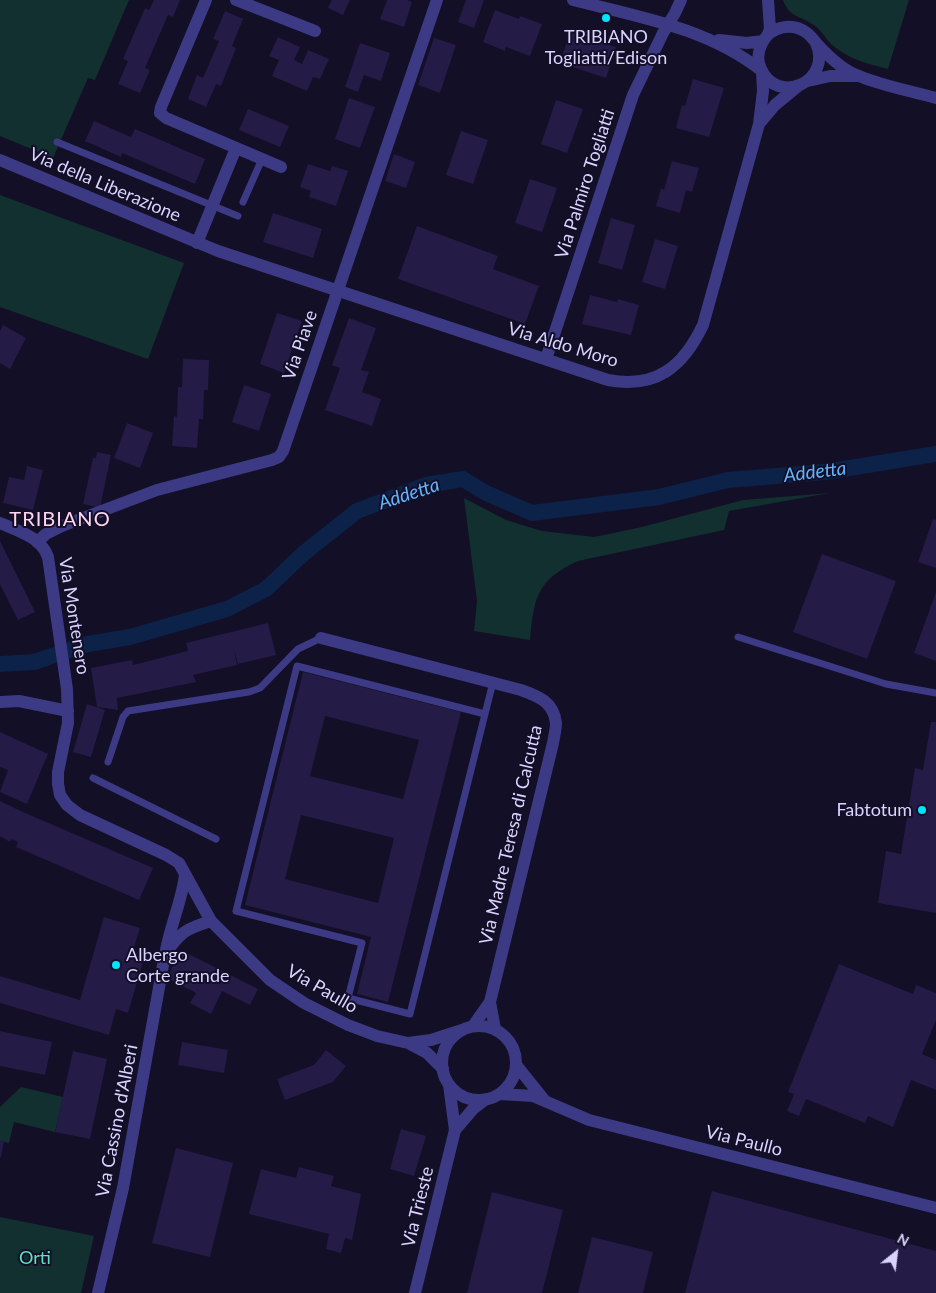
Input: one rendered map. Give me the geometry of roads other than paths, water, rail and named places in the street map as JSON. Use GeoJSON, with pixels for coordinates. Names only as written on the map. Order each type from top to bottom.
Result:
{"type":"FeatureCollection","features":[{"type":"Feature","properties":{"kind":"street"},"geometry":{"type":"LineString","coordinates":[[206,0],[160,113],[166,118],[281,167]]}},
{"type":"Feature","properties":{"kind":"street"},"geometry":{"type":"LineString","coordinates":[[236,0],[315,31]]}},
{"type":"Feature","properties":{"kind":"street","name":"Via Piave"},"geometry":{"type":"LineString","coordinates":[[37,542],[46,534],[62,526],[157,490],[279,457],[283,451],[336,291],[437,0]]}},
{"type":"Feature","properties":{"kind":"street"},"geometry":{"type":"LineString","coordinates":[[573,0],[668,25],[711,39],[740,55],[777,85],[789,88],[830,76],[858,76],[936,98]]}},
{"type":"Feature","properties":{"kind":"street","name":"Via Palmiro Togliatti"},"geometry":{"type":"LineString","coordinates":[[546,359],[633,95],[663,33],[676,13],[680,0]]}},
{"type":"Feature","properties":{"kind":"street"},"geometry":{"type":"LineString","coordinates":[[762,71],[758,56],[770,30],[768,0]]}},
{"type":"Feature","properties":{"kind":"street"},"geometry":{"type":"LineString","coordinates":[[711,39],[747,43],[766,38],[781,28],[795,27],[808,33],[816,43],[842,66],[858,76]]}},
{"type":"Feature","properties":{"kind":"street"},"geometry":{"type":"LineString","coordinates":[[759,124],[775,105],[815,73],[819,64],[819,51],[816,43]]}},
{"type":"Feature","properties":{"kind":"street","name":"Via Aldo Moro"},"geometry":{"type":"LineString","coordinates":[[336,291],[608,380],[624,383],[642,382],[659,376],[673,367],[686,354],[703,325],[759,124],[763,91],[762,71]]}},
{"type":"Feature","properties":{"kind":"street","name":"Via della Liberazione"},"geometry":{"type":"LineString","coordinates":[[196,243],[236,148]]}},
{"type":"Feature","properties":{"kind":"street","name":"Via della Liberazione"},"geometry":{"type":"LineString","coordinates":[[0,160],[196,243],[336,291]]}},
{"type":"Feature","properties":{"kind":"street","name":"Via Montenero"},"geometry":{"type":"LineString","coordinates":[[0,523],[26,534],[46,549],[68,710],[68,723],[58,772],[58,784],[60,795],[67,805],[80,815]]}},
{"type":"Feature","properties":{"kind":"street","name":"Via Madre Teresa di Calcutta"},"geometry":{"type":"LineString","coordinates":[[321,638],[540,696],[551,707],[556,723],[553,743],[490,1002],[496,1029]]}},
{"type":"Feature","properties":{"kind":"street"},"geometry":{"type":"LineString","coordinates":[[0,702],[19,701],[68,710]]}},
{"type":"Feature","properties":{"kind":"street","name":"Via Paullo"},"geometry":{"type":"LineString","coordinates":[[80,815],[166,855],[179,863],[211,922],[270,980],[304,1003],[348,1025],[377,1036],[408,1043],[427,1053],[443,1069],[449,1085],[466,1097],[476,1100],[500,1094],[533,1096],[589,1120],[936,1208]]}},
{"type":"Feature","properties":{"kind":"street","name":"Via Cassino d'Alberi"},"geometry":{"type":"LineString","coordinates":[[98,1293],[123,1188],[171,925],[183,891],[185,875]]}},
{"type":"Feature","properties":{"kind":"street","name":"Via Cassino d'Alberi"},"geometry":{"type":"LineString","coordinates":[[165,954],[187,929],[211,922]]}},
{"type":"Feature","properties":{"kind":"street","name":"Via Madre Teresa di Calcutta"},"geometry":{"type":"LineString","coordinates":[[467,1028],[490,1002]]}},
{"type":"Feature","properties":{"kind":"street","name":"Via Paullo"},"geometry":{"type":"LineString","coordinates":[[408,1043],[431,1040],[467,1028],[484,1026],[496,1029],[512,1044],[516,1055],[516,1066],[546,1101]]}},
{"type":"Feature","properties":{"kind":"street"},"geometry":{"type":"LineString","coordinates":[[443,1069],[446,1047],[452,1037],[467,1028]]}},
{"type":"Feature","properties":{"kind":"street"},"geometry":{"type":"LineString","coordinates":[[500,1094],[514,1077],[516,1066]]}},
{"type":"Feature","properties":{"kind":"street","name":"Via Trieste"},"geometry":{"type":"LineString","coordinates":[[415,1293],[454,1130],[449,1085]]}},
{"type":"Feature","properties":{"kind":"street","name":"Via Trieste"},"geometry":{"type":"LineString","coordinates":[[454,1130],[473,1109],[486,1099]]}},
{"type":"Feature","properties":{"kind":"lane"},"geometry":{"type":"LineString","coordinates":[[57,142],[238,216]]}},
{"type":"Feature","properties":{"kind":"lane"},"geometry":{"type":"LineString","coordinates":[[243,202],[262,159]]}},
{"type":"Feature","properties":{"kind":"lane"},"geometry":{"type":"LineString","coordinates":[[738,637],[886,684],[936,693]]}},
{"type":"Feature","properties":{"kind":"lane"},"geometry":{"type":"LineString","coordinates":[[108,762],[123,717],[128,711],[249,692],[260,688],[298,649],[321,638]]}},
{"type":"Feature","properties":{"kind":"lane"},"geometry":{"type":"LineString","coordinates":[[486,714],[297,666],[236,911],[362,943],[348,998],[410,1014],[486,714],[493,683]]}},
{"type":"Feature","properties":{"kind":"lane"},"geometry":{"type":"LineString","coordinates":[[93,778],[216,839]]}},
{"type":"Feature","properties":{"kind":"waterway","name":"Addetta"},"geometry":{"type":"LineString","coordinates":[[0,664],[34,662],[88,644],[130,637],[227,609],[266,589],[304,553],[357,511],[426,485],[463,479],[486,493],[532,513],[659,497],[728,480],[825,472],[936,454]]}},
{"type":"Feature","properties":{"kind":"place","name":"TRIBIANO Togliatti/Edison"},"geometry":{"type":"Point","coordinates":[606,18]}},
{"type":"Feature","properties":{"kind":"place","name":"Fabtotum"},"geometry":{"type":"Point","coordinates":[922,810]}},
{"type":"Feature","properties":{"kind":"place","name":"Albergo Corte grande"},"geometry":{"type":"Point","coordinates":[116,965]}},
{"type":"Feature","properties":{"kind":"district","name":"TRIBIANO"},"geometry":{"type":"Point","coordinates":[60,520]}},
{"type":"Feature","properties":{"kind":"park label","name":"Orti"},"geometry":{"type":"Point","coordinates":[35,1258]}}]}
